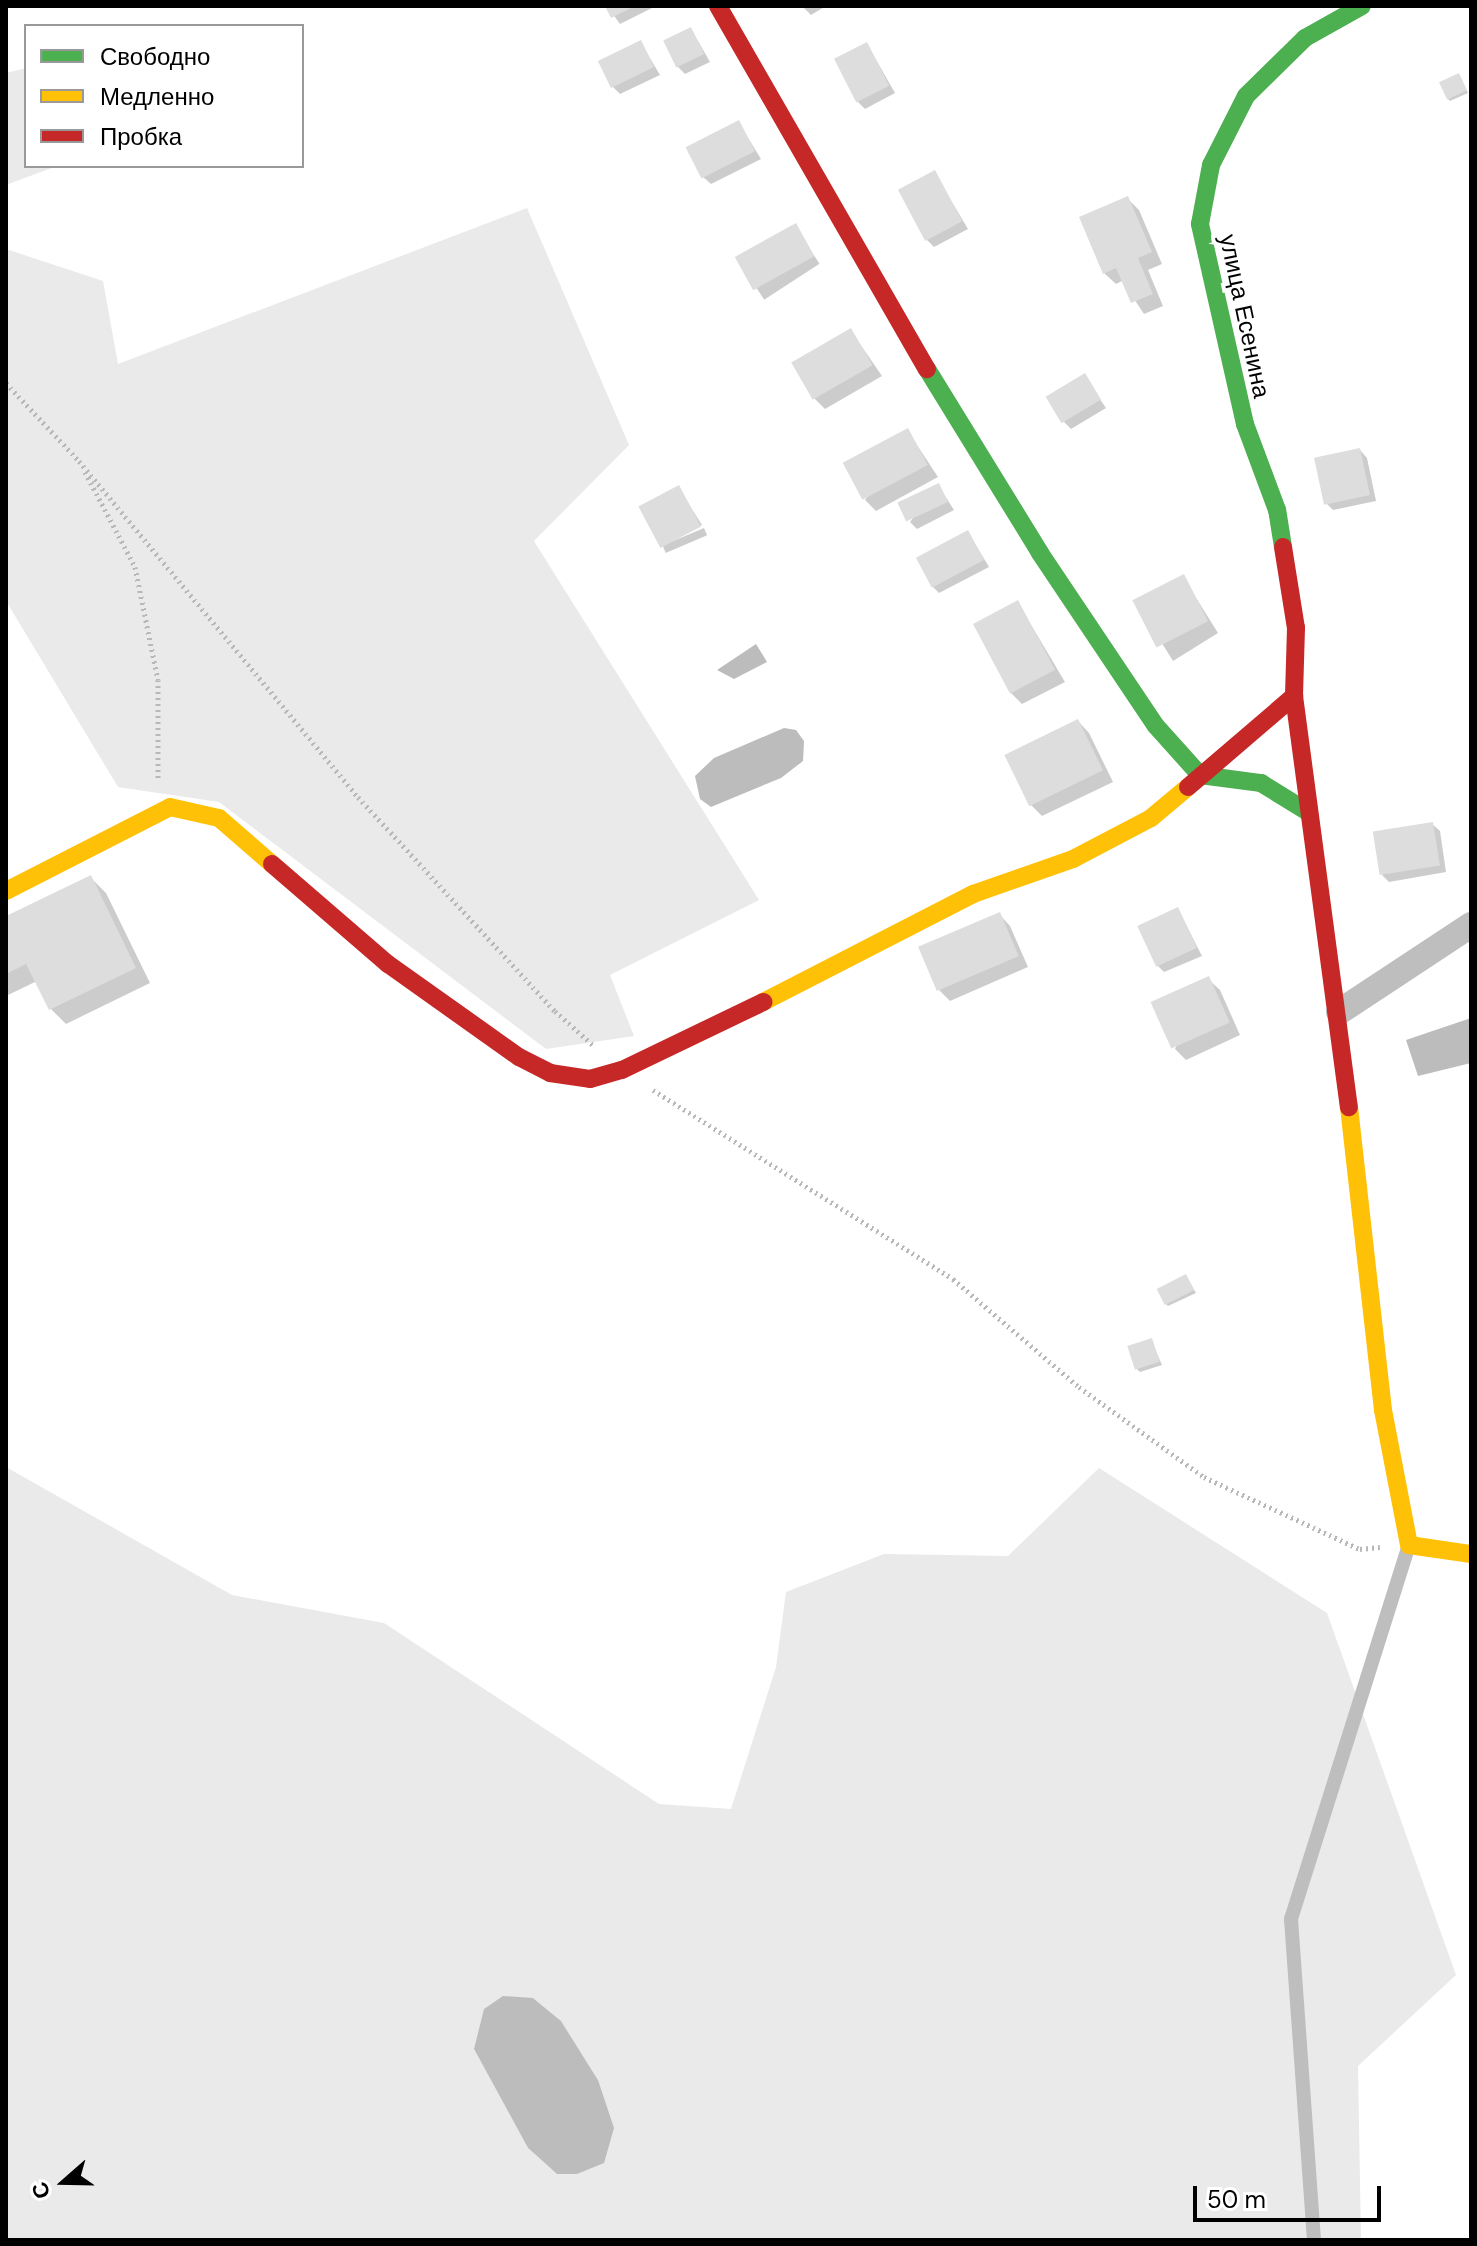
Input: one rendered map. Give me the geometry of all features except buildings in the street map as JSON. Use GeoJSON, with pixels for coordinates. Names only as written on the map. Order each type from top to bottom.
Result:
{"type":"FeatureCollection","features":[{"type":"Feature","properties":{"kind":"street"},"geometry":{"type":"LineString","coordinates":[[718,6],[860,260],[1040,553],[1156,726],[1200,775],[1261,783],[1308,812]]}},
{"type":"Feature","properties":{"kind":"street","name":"улица Есенина"},"geometry":{"type":"LineString","coordinates":[[1362,6],[1305,38],[1246,96],[1211,165],[1200,224],[1245,424],[1277,510],[1296,628],[1294,696],[1308,812],[1339,1012],[1383,1410],[1409,1545]]}},
{"type":"Feature","properties":{"kind":"street"},"geometry":{"type":"LineString","coordinates":[[6,891],[148,814],[170,807],[219,818],[388,964],[519,1057],[550,1073],[590,1079],[622,1070],[734,1017],[973,894],[1073,859],[1151,818],[1294,696]]}},
{"type":"Feature","properties":{"kind":"street"},"geometry":{"type":"LineString","coordinates":[[1339,1012],[1471,925]]}},
{"type":"Feature","properties":{"kind":"street"},"geometry":{"type":"LineString","coordinates":[[1409,1545],[1471,1554]]}},
{"type":"Feature","properties":{"kind":"lane"},"geometry":{"type":"LineString","coordinates":[[1314,2240],[1291,1919],[1409,1545]]}},
{"type":"Feature","properties":{"kind":"path"},"geometry":{"type":"LineString","coordinates":[[79,461],[135,567],[158,680],[160,770],[148,814]]}},
{"type":"Feature","properties":{"kind":"shaded area"},"geometry":{"type":"Polygon","coordinates":[[[24,68],[24,168],[52,168],[6,185],[6,73],[24,68]]]}},
{"type":"Feature","properties":{"kind":"shaded area"},"geometry":{"type":"Polygon","coordinates":[[[527,208],[629,445],[534,541],[759,900],[610,975],[634,1036],[546,1049],[219,802],[118,787],[6,601],[6,249],[103,281],[118,364],[527,208]]]}},
{"type":"Feature","properties":{"kind":"shaded area"},"geometry":{"type":"Polygon","coordinates":[[[756,644],[767,662],[734,679],[717,670],[756,644]]]}},
{"type":"Feature","properties":{"kind":"shaded area"},"geometry":{"type":"Polygon","coordinates":[[[784,728],[796,730],[804,741],[803,761],[781,778],[711,807],[700,799],[695,776],[714,758],[784,728]]]}},
{"type":"Feature","properties":{"kind":"shaded area"},"geometry":{"type":"Polygon","coordinates":[[[1471,1018],[1471,1063],[1418,1076],[1406,1040],[1471,1018]]]}},
{"type":"Feature","properties":{"kind":"shaded area"},"geometry":{"type":"Polygon","coordinates":[[[6,1467],[232,1595],[384,1623],[659,1804],[731,1809],[776,1667],[786,1592],[884,1554],[1008,1556],[1099,1468],[1327,1613],[1456,1975],[1358,2066],[1361,2240],[6,2240],[6,1467]],[[533,1998],[474,2049],[528,2148],[557,2174],[598,2080],[561,2021],[533,1998]]]}},
{"type":"Feature","properties":{"kind":"shaded area"},"geometry":{"type":"Polygon","coordinates":[[[503,1996],[533,1998],[561,2021],[598,2080],[614,2128],[604,2163],[577,2174],[557,2174],[528,2148],[474,2049],[484,2009],[503,1996]]]}},
{"type":"Feature","properties":{"kind":"traffic: fast"},"geometry":{"type":"LineString","coordinates":[[1283,547],[1277,510],[1245,424],[1200,224],[1211,165],[1246,96],[1305,38],[1362,6]]}},
{"type":"Feature","properties":{"kind":"traffic: fast"},"geometry":{"type":"LineString","coordinates":[[927,369],[1040,553],[1156,726],[1200,775],[1261,783],[1308,812]]}},
{"type":"Feature","properties":{"kind":"traffic: slow"},"geometry":{"type":"LineString","coordinates":[[763,1002],[973,894],[1073,859],[1151,818],[1188,787]]}},
{"type":"Feature","properties":{"kind":"traffic: slow"},"geometry":{"type":"LineString","coordinates":[[6,891],[170,807],[219,818],[272,864]]}},
{"type":"Feature","properties":{"kind":"traffic: slow"},"geometry":{"type":"LineString","coordinates":[[1349,1107],[1383,1410],[1409,1545],[1471,1554]]}},
{"type":"Feature","properties":{"kind":"traffic: jam"},"geometry":{"type":"LineString","coordinates":[[718,6],[927,369]]}},
{"type":"Feature","properties":{"kind":"traffic: jam"},"geometry":{"type":"LineString","coordinates":[[1283,547],[1296,628],[1294,696],[1349,1107]]}},
{"type":"Feature","properties":{"kind":"traffic: jam"},"geometry":{"type":"LineString","coordinates":[[1188,787],[1294,696]]}},
{"type":"Feature","properties":{"kind":"traffic: jam"},"geometry":{"type":"LineString","coordinates":[[272,864],[388,964],[519,1057],[550,1073],[590,1079],[622,1070],[763,1002]]}}]}
